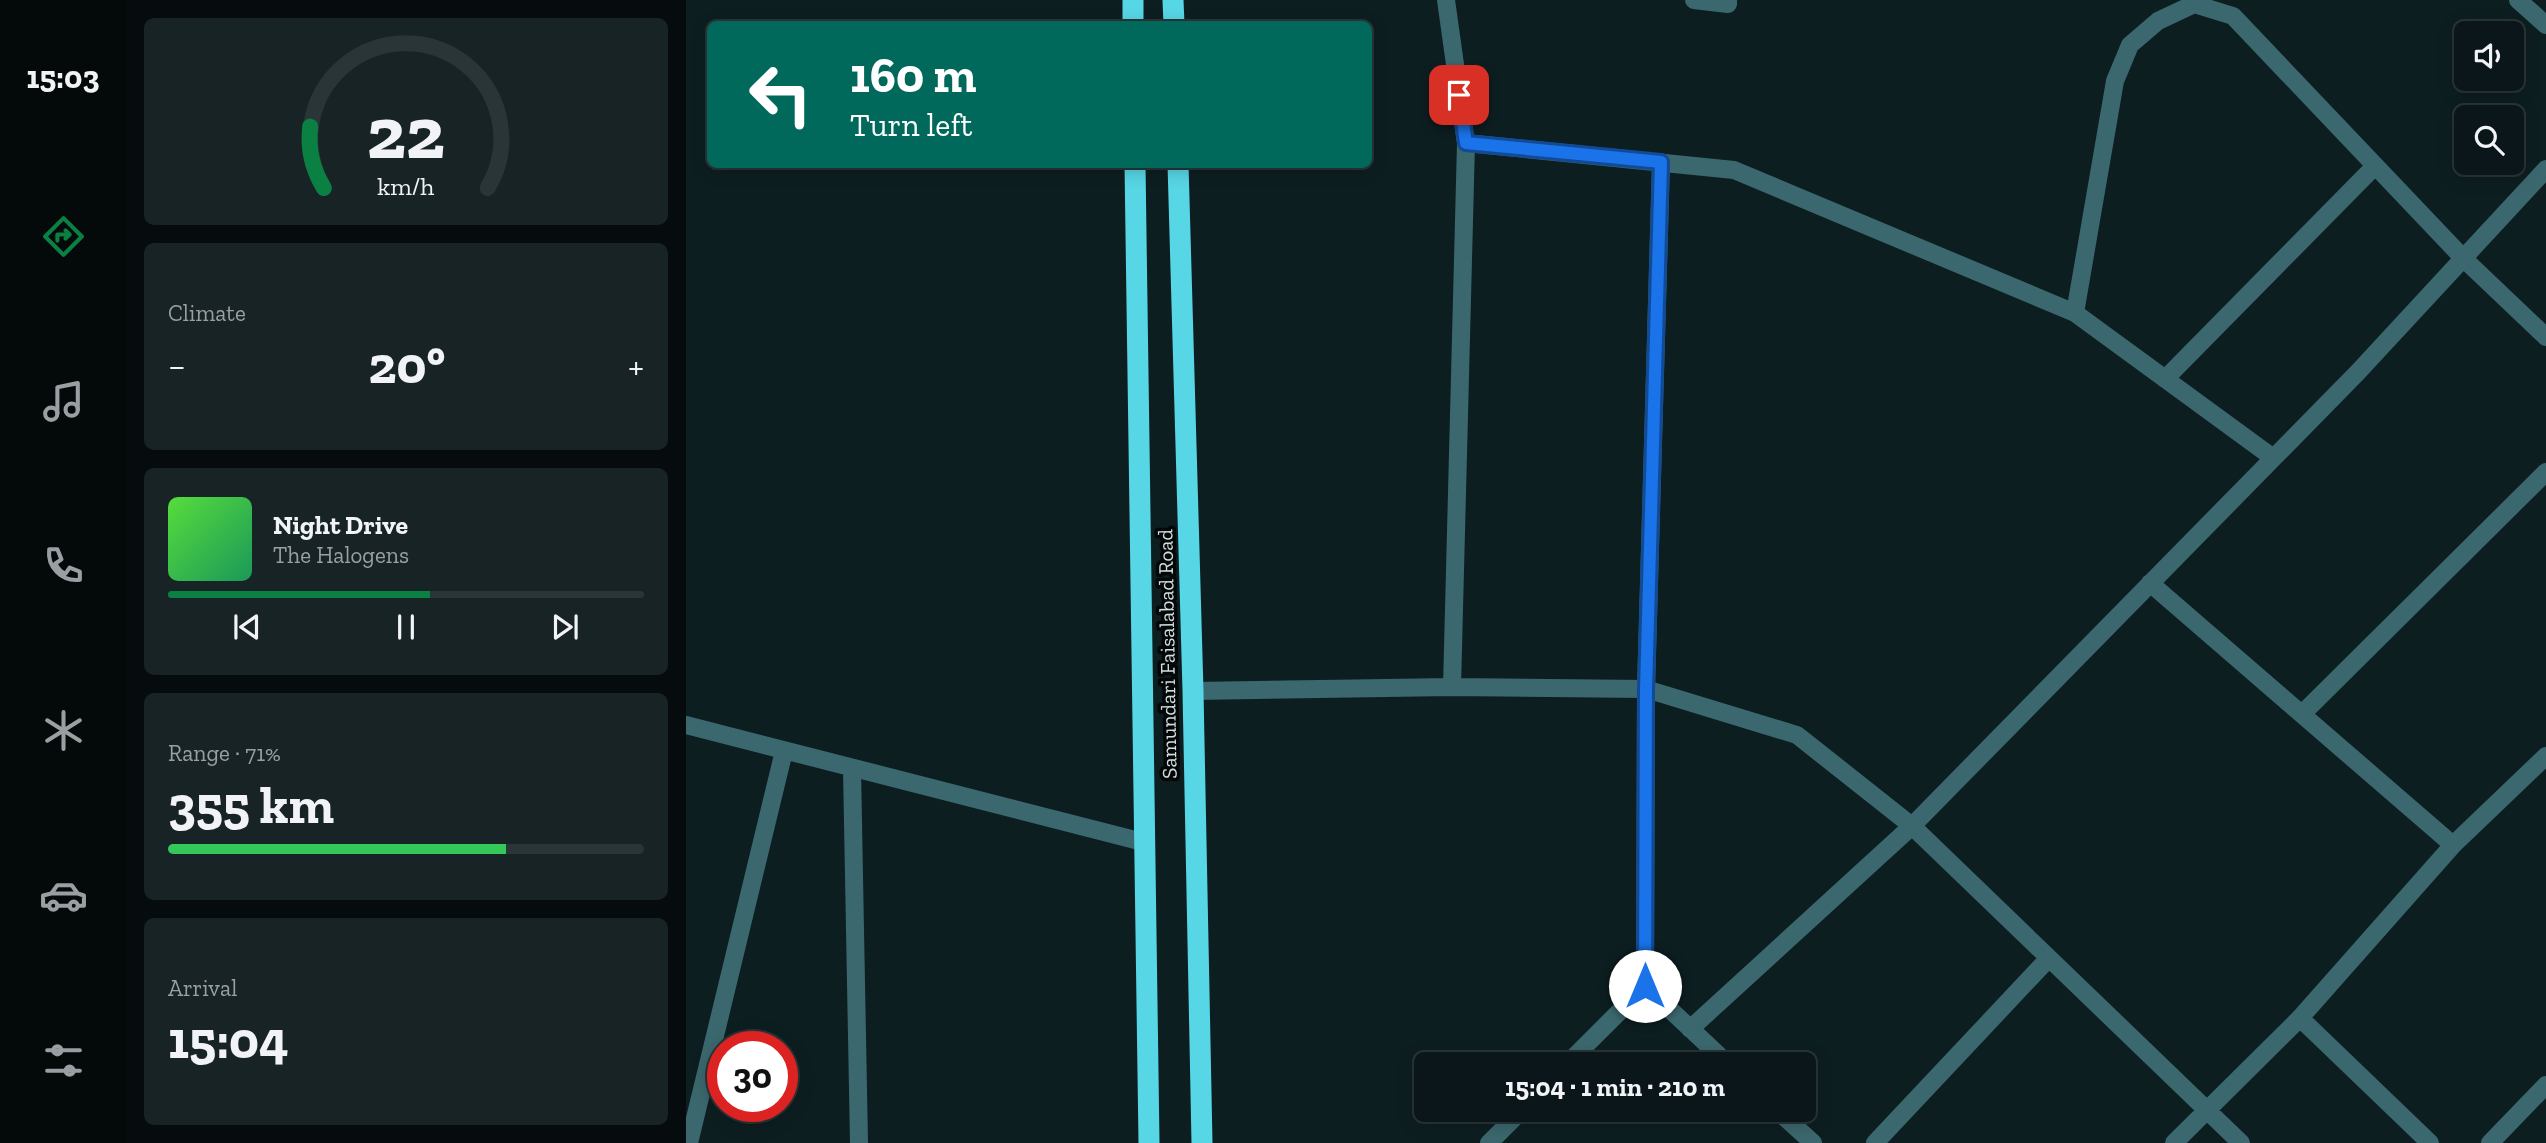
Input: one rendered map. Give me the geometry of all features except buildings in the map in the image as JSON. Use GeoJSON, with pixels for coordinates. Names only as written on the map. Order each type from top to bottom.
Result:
{"type":"FeatureCollection","features":[{"type":"Feature","properties":{"kind":"highway"},"geometry":{"type":"LineString","coordinates":[[1133,0],[1133,21]]}},
{"type":"Feature","properties":{"kind":"highway"},"geometry":{"type":"LineString","coordinates":[[1173,0],[1174,21]]}},
{"type":"Feature","properties":{"kind":"highway","name":"Samundari Faisalabad Road"},"geometry":{"type":"LineString","coordinates":[[1135,168],[1149,1143]]}},
{"type":"Feature","properties":{"kind":"highway","name":"Samundari Faisalabad Road"},"geometry":{"type":"LineString","coordinates":[[1178,168],[1202,1143]]}},
{"type":"Feature","properties":{"kind":"street"},"geometry":{"type":"LineString","coordinates":[[1446,0],[1466,143],[1452,687]]}},
{"type":"Feature","properties":{"kind":"street"},"geometry":{"type":"LineString","coordinates":[[1694,0],[1728,4],[1728,0]]}},
{"type":"Feature","properties":{"kind":"street"},"geometry":{"type":"LineString","coordinates":[[2518,0],[2546,25]]}},
{"type":"Feature","properties":{"kind":"street"},"geometry":{"type":"LineString","coordinates":[[2075,313],[2115,81],[2130,46],[2158,21],[2194,4],[2233,16],[2464,259],[2546,337]]}},
{"type":"Feature","properties":{"kind":"street"},"geometry":{"type":"LineString","coordinates":[[1466,143],[1734,170],[2075,313],[2272,457]]}},
{"type":"Feature","properties":{"kind":"street"},"geometry":{"type":"LineString","coordinates":[[1579,1052],[1645,986],[1646,689],[1661,162]]}},
{"type":"Feature","properties":{"kind":"street"},"geometry":{"type":"LineString","coordinates":[[2165,379],[2375,166]]}},
{"type":"Feature","properties":{"kind":"street"},"geometry":{"type":"LineString","coordinates":[[1690,1029],[1912,826],[2358,372],[2546,169]]}},
{"type":"Feature","properties":{"kind":"street"},"geometry":{"type":"LineString","coordinates":[[2302,714],[2546,472]]}},
{"type":"Feature","properties":{"kind":"street"},"geometry":{"type":"LineString","coordinates":[[2150,583],[2453,845]]}},
{"type":"Feature","properties":{"kind":"street"},"geometry":{"type":"LineString","coordinates":[[1193,691],[1452,687],[1646,689],[1797,735],[1912,826],[2241,1143]]}},
{"type":"Feature","properties":{"kind":"street"},"geometry":{"type":"LineString","coordinates":[[686,725],[1143,842]]}},
{"type":"Feature","properties":{"kind":"street"},"geometry":{"type":"LineString","coordinates":[[689,1143],[784,751]]}},
{"type":"Feature","properties":{"kind":"street"},"geometry":{"type":"LineString","coordinates":[[2174,1143],[2300,1018],[2453,845],[2546,756]]}},
{"type":"Feature","properties":{"kind":"street"},"geometry":{"type":"LineString","coordinates":[[852,769],[859,1143]]}},
{"type":"Feature","properties":{"kind":"street"},"geometry":{"type":"LineString","coordinates":[[1875,1143],[2049,958]]}},
{"type":"Feature","properties":{"kind":"street"},"geometry":{"type":"LineString","coordinates":[[1645,986],[1715,1052]]}},
{"type":"Feature","properties":{"kind":"street"},"geometry":{"type":"LineString","coordinates":[[2300,1018],[2430,1143]]}},
{"type":"Feature","properties":{"kind":"street"},"geometry":{"type":"LineString","coordinates":[[2490,1143],[2546,1085]]}},
{"type":"Feature","properties":{"kind":"street"},"geometry":{"type":"LineString","coordinates":[[1489,1143],[1510,1122]]}},
{"type":"Feature","properties":{"kind":"street"},"geometry":{"type":"LineString","coordinates":[[1790,1122],[1813,1143]]}},
{"type":"Feature","properties":{"kind":"route"},"geometry":{"type":"LineString","coordinates":[[1459,95],[1466,143],[1661,162],[1646,689],[1645,986]]}}]}
